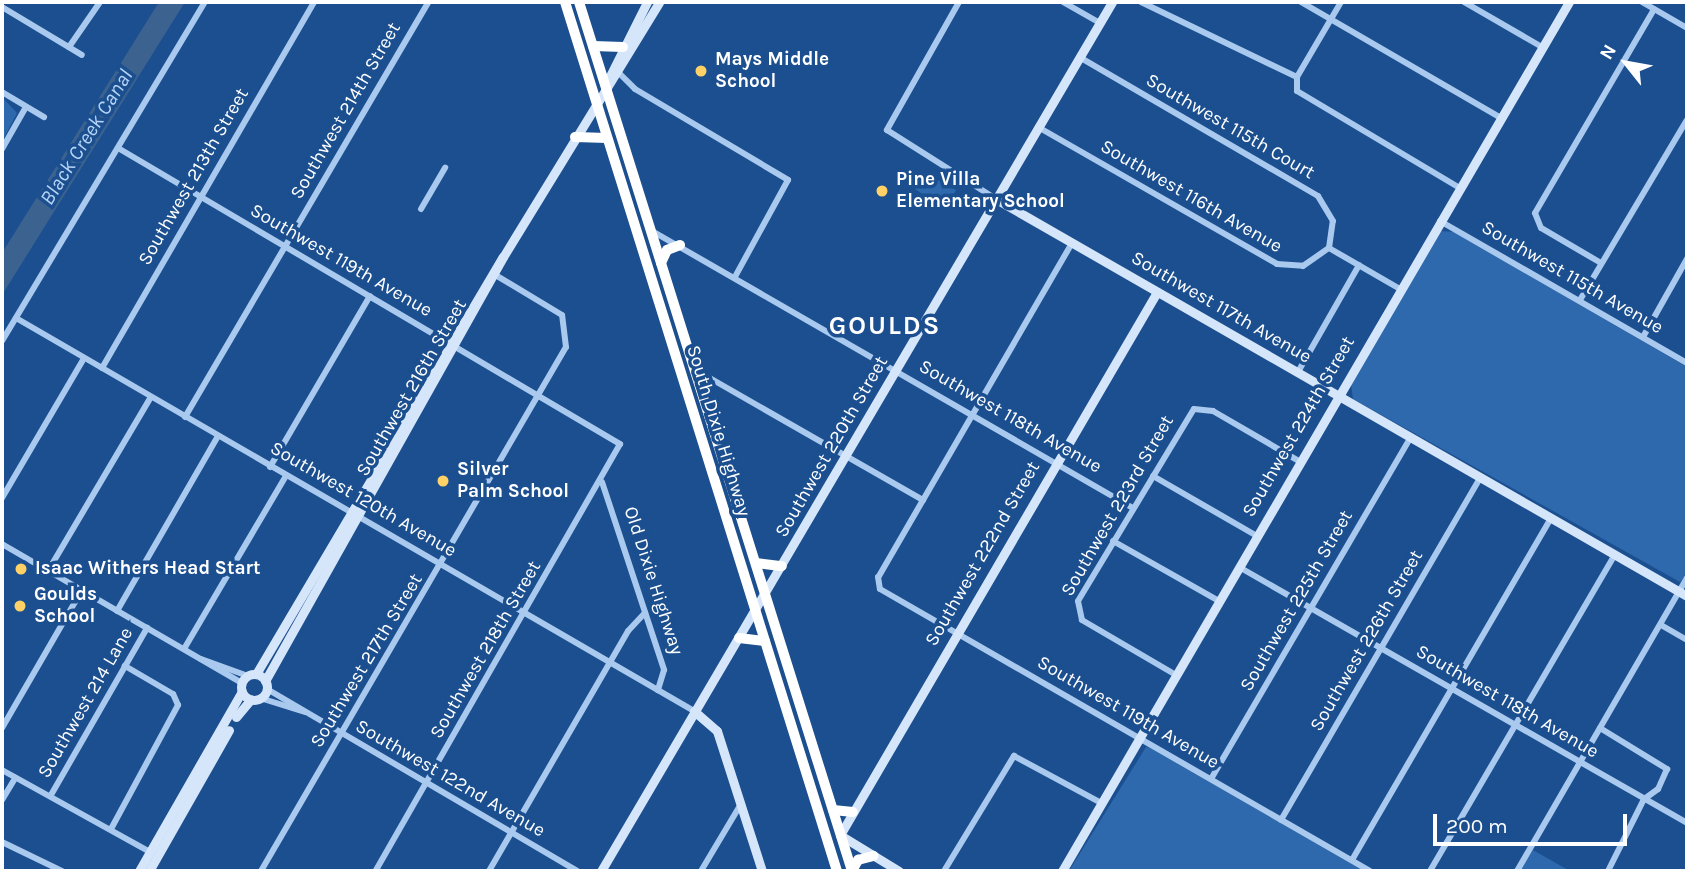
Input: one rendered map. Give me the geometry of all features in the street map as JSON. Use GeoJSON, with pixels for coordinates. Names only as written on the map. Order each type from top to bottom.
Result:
{"type":"FeatureCollection","features":[{"type":"Feature","properties":{"kind":"highway","name":"South Dixie Highway"},"geometry":{"type":"LineString","coordinates":[[565,2],[837,871]]}},
{"type":"Feature","properties":{"kind":"highway"},"geometry":{"type":"LineString","coordinates":[[571,2],[596,81],[606,86]]}},
{"type":"Feature","properties":{"kind":"highway","name":"South Dixie Highway"},"geometry":{"type":"LineString","coordinates":[[579,2],[852,871]]}},
{"type":"Feature","properties":{"kind":"highway"},"geometry":{"type":"LineString","coordinates":[[593,46],[623,47]]}},
{"type":"Feature","properties":{"kind":"highway"},"geometry":{"type":"LineString","coordinates":[[596,102],[604,103],[632,193],[642,201]]}},
{"type":"Feature","properties":{"kind":"highway"},"geometry":{"type":"LineString","coordinates":[[575,137],[607,138]]}},
{"type":"Feature","properties":{"kind":"highway"},"geometry":{"type":"LineString","coordinates":[[661,263],[667,250],[680,245]]}},
{"type":"Feature","properties":{"kind":"highway"},"geometry":{"type":"LineString","coordinates":[[653,282],[664,295],[684,362],[694,369],[685,384]]}},
{"type":"Feature","properties":{"kind":"highway"},"geometry":{"type":"LineString","coordinates":[[720,498],[731,511],[754,585],[765,594]]}},
{"type":"Feature","properties":{"kind":"highway"},"geometry":{"type":"LineString","coordinates":[[755,563],[782,566]]}},
{"type":"Feature","properties":{"kind":"highway"},"geometry":{"type":"LineString","coordinates":[[755,610],[766,618],[791,696],[802,709]]}},
{"type":"Feature","properties":{"kind":"highway"},"geometry":{"type":"LineString","coordinates":[[739,638],[765,641]]}},
{"type":"Feature","properties":{"kind":"highway"},"geometry":{"type":"LineString","coordinates":[[797,743],[807,755],[829,825],[841,835],[832,855]]}},
{"type":"Feature","properties":{"kind":"highway"},"geometry":{"type":"LineString","coordinates":[[833,810],[853,812]]}},
{"type":"Feature","properties":{"kind":"highway"},"geometry":{"type":"LineString","coordinates":[[852,871],[858,860],[873,856]]}},
{"type":"Feature","properties":{"kind":"street"},"geometry":{"type":"LineString","coordinates":[[69,47],[100,2]]}},
{"type":"Feature","properties":{"kind":"street"},"geometry":{"type":"LineString","coordinates":[[2,341],[205,2]]}},
{"type":"Feature","properties":{"kind":"street","name":"Southwest 213th Street"},"geometry":{"type":"LineString","coordinates":[[102,368],[314,2]]}},
{"type":"Feature","properties":{"kind":"street","name":"Southwest 214th Street"},"geometry":{"type":"LineString","coordinates":[[185,416],[428,2]]}},
{"type":"Feature","properties":{"kind":"street","name":"Southwest 216th Street"},"geometry":{"type":"LineString","coordinates":[[255,699],[266,685],[354,515],[503,257],[606,86],[647,2]]}},
{"type":"Feature","properties":{"kind":"street","name":"Southwest 216th Street"},"geometry":{"type":"LineString","coordinates":[[606,86],[618,72],[659,2]]}},
{"type":"Feature","properties":{"kind":"street","name":"Southwest 117th Avenue"},"geometry":{"type":"LineString","coordinates":[[959,2],[887,130],[996,199],[1683,594]]}},
{"type":"Feature","properties":{"kind":"street"},"geometry":{"type":"LineString","coordinates":[[1063,2],[1100,23]]}},
{"type":"Feature","properties":{"kind":"street","name":"Southwest 220th Street"},"geometry":{"type":"LineString","coordinates":[[601,871],[1112,2]]}},
{"type":"Feature","properties":{"kind":"street"},"geometry":{"type":"LineString","coordinates":[[1141,2],[1297,77]]}},
{"type":"Feature","properties":{"kind":"street"},"geometry":{"type":"LineString","coordinates":[[1301,2],[1500,118]]}},
{"type":"Feature","properties":{"kind":"street"},"geometry":{"type":"LineString","coordinates":[[1341,2],[1297,77],[1301,96],[1460,188]]}},
{"type":"Feature","properties":{"kind":"street"},"geometry":{"type":"LineString","coordinates":[[1464,2],[1542,47]]}},
{"type":"Feature","properties":{"kind":"street","name":"Southwest 224th Street"},"geometry":{"type":"LineString","coordinates":[[1062,871],[1141,740],[1299,461],[1569,2]]}},
{"type":"Feature","properties":{"kind":"street"},"geometry":{"type":"LineString","coordinates":[[1642,2],[1687,28]]}},
{"type":"Feature","properties":{"kind":"street"},"geometry":{"type":"LineString","coordinates":[[2,7],[82,55]]}},
{"type":"Feature","properties":{"kind":"street"},"geometry":{"type":"LineString","coordinates":[[1601,263],[1535,220],[1538,204],[1654,9]]}},
{"type":"Feature","properties":{"kind":"street","name":"Southwest 115th Court"},"geometry":{"type":"LineString","coordinates":[[1079,57],[1318,196],[1333,221],[1329,248]]}},
{"type":"Feature","properties":{"kind":"street"},"geometry":{"type":"LineString","coordinates":[[618,72],[635,89],[788,180],[735,277]]}},
{"type":"Feature","properties":{"kind":"street"},"geometry":{"type":"LineString","coordinates":[[2,92],[44,117]]}},
{"type":"Feature","properties":{"kind":"street"},"geometry":{"type":"LineString","coordinates":[[2,149],[26,107]]}},
{"type":"Feature","properties":{"kind":"street"},"geometry":{"type":"LineString","coordinates":[[1580,300],[1687,120]]}},
{"type":"Feature","properties":{"kind":"street","name":"Southwest 116th Avenue"},"geometry":{"type":"LineString","coordinates":[[1038,127],[1277,264],[1310,264],[1329,248]]}},
{"type":"Feature","properties":{"kind":"street","name":"Southwest 119th Avenue"},"geometry":{"type":"LineString","coordinates":[[118,148],[540,393],[620,444]]}},
{"type":"Feature","properties":{"kind":"street"},"geometry":{"type":"LineString","coordinates":[[421,209],[444,168]]}},
{"type":"Feature","properties":{"kind":"street","name":"Southwest 115th Avenue"},"geometry":{"type":"LineString","coordinates":[[1440,221],[1687,363]]}},
{"type":"Feature","properties":{"kind":"street","name":"Southwest 118th Avenue"},"geometry":{"type":"LineString","coordinates":[[649,224],[680,245],[1133,508]]}},
{"type":"Feature","properties":{"kind":"street"},"geometry":{"type":"LineString","coordinates":[[694,369],[923,500],[1072,243]]}},
{"type":"Feature","properties":{"kind":"street"},"geometry":{"type":"LineString","coordinates":[[1329,248],[1400,289]]}},
{"type":"Feature","properties":{"kind":"street","name":"Southwest 216th Street"},"geometry":{"type":"LineString","coordinates":[[453,344],[497,276],[503,257]]}},
{"type":"Feature","properties":{"kind":"street"},"geometry":{"type":"LineString","coordinates":[[1643,337],[1685,269],[1687,259]]}},
{"type":"Feature","properties":{"kind":"street","name":"Southwest 224th Street"},"geometry":{"type":"LineString","coordinates":[[1298,372],[1359,265]]}},
{"type":"Feature","properties":{"kind":"street","name":"Southwest 217th Street"},"geometry":{"type":"LineString","coordinates":[[261,871],[566,346],[567,325],[556,310],[497,276]]}},
{"type":"Feature","properties":{"kind":"street","name":"Southwest 222nd Street"},"geometry":{"type":"LineString","coordinates":[[841,835],[1157,292]]}},
{"type":"Feature","properties":{"kind":"street"},"geometry":{"type":"LineString","coordinates":[[270,467],[370,296]]}},
{"type":"Feature","properties":{"kind":"street","name":"Southwest 120th Avenue"},"geometry":{"type":"LineString","coordinates":[[16,318],[694,711]]}},
{"type":"Feature","properties":{"kind":"street"},"geometry":{"type":"LineString","coordinates":[[2,498],[84,358]]}},
{"type":"Feature","properties":{"kind":"street"},"geometry":{"type":"LineString","coordinates":[[48,570],[151,397]]}},
{"type":"Feature","properties":{"kind":"street","name":"Southwest 223rd Street"},"geometry":{"type":"LineString","coordinates":[[1176,675],[1084,622],[1077,604],[1113,541],[1198,407],[1299,461]]}},
{"type":"Feature","properties":{"kind":"street"},"geometry":{"type":"LineString","coordinates":[[117,611],[218,436]]}},
{"type":"Feature","properties":{"kind":"street","name":"Southwest 225th Street"},"geometry":{"type":"LineString","coordinates":[[1211,779],[1410,438]]}},
{"type":"Feature","properties":{"kind":"street","name":"Southwest 218th Street"},"geometry":{"type":"LineString","coordinates":[[375,871],[602,482],[620,444]]}},
{"type":"Feature","properties":{"kind":"street"},"geometry":{"type":"LineString","coordinates":[[184,649],[286,476]]}},
{"type":"Feature","properties":{"kind":"street"},"geometry":{"type":"LineString","coordinates":[[1153,476],[1256,536]]}},
{"type":"Feature","properties":{"kind":"street","name":"Southwest 226th Street"},"geometry":{"type":"LineString","coordinates":[[1281,820],[1480,478]]}},
{"type":"Feature","properties":{"kind":"street","name":"Old Dixie Highway"},"geometry":{"type":"LineString","coordinates":[[602,482],[664,670],[658,690]]}},
{"type":"Feature","properties":{"kind":"street","name":"Southwest 119th Avenue"},"geometry":{"type":"LineString","coordinates":[[923,500],[878,577],[882,591],[1370,871]]}},
{"type":"Feature","properties":{"kind":"street","name":"Southwest 216th Street"},"geometry":{"type":"LineString","coordinates":[[139,871],[247,681],[354,515]]}},
{"type":"Feature","properties":{"kind":"street"},"geometry":{"type":"LineString","coordinates":[[1352,860],[1551,518]]}},
{"type":"Feature","properties":{"kind":"street"},"geometry":{"type":"LineString","coordinates":[[1113,541],[1219,601]]}},
{"type":"Feature","properties":{"kind":"street"},"geometry":{"type":"LineString","coordinates":[[2,544],[201,659],[247,681],[266,685]]}},
{"type":"Feature","properties":{"kind":"street"},"geometry":{"type":"LineString","coordinates":[[1430,871],[1615,555]]}},
{"type":"Feature","properties":{"kind":"street","name":"Southwest 118th Avenue"},"geometry":{"type":"LineString","coordinates":[[1239,567],[1687,823]]}},
{"type":"Feature","properties":{"kind":"street"},"geometry":{"type":"LineString","coordinates":[[1517,871],[1661,625],[1683,594],[1687,578]]}},
{"type":"Feature","properties":{"kind":"street"},"geometry":{"type":"LineString","coordinates":[[2,728],[82,590]]}},
{"type":"Feature","properties":{"kind":"street"},"geometry":{"type":"LineString","coordinates":[[489,871],[610,663],[645,613]]}},
{"type":"Feature","properties":{"kind":"street"},"geometry":{"type":"LineString","coordinates":[[1661,625],[1687,640]]}},
{"type":"Feature","properties":{"kind":"street","name":"Southwest 214 Lane"},"geometry":{"type":"LineString","coordinates":[[51,795],[147,628]]}},
{"type":"Feature","properties":{"kind":"street"},"geometry":{"type":"LineString","coordinates":[[111,829],[178,705],[173,694],[125,666]]}},
{"type":"Feature","properties":{"kind":"street"},"geometry":{"type":"LineString","coordinates":[[148,871],[255,699],[247,681]]}},
{"type":"Feature","properties":{"kind":"street","name":"Southwest 122nd Avenue"},"geometry":{"type":"LineString","coordinates":[[266,685],[306,713],[577,871]]}},
{"type":"Feature","properties":{"kind":"street","name":"Southwest 122nd Avenue"},"geometry":{"type":"LineString","coordinates":[[255,699],[306,713]]}},
{"type":"Feature","properties":{"kind":"street"},"geometry":{"type":"LineString","coordinates":[[694,711],[713,722],[762,871]]}},
{"type":"Feature","properties":{"kind":"street"},"geometry":{"type":"LineString","coordinates":[[1600,728],[1663,766],[1664,779],[1644,799],[1608,871]]}},
{"type":"Feature","properties":{"kind":"street"},"geometry":{"type":"LineString","coordinates":[[943,871],[1014,756],[1103,804]]}},
{"type":"Feature","properties":{"kind":"street"},"geometry":{"type":"LineString","coordinates":[[2,770],[150,852],[148,871]]}},
{"type":"Feature","properties":{"kind":"street"},"geometry":{"type":"LineString","coordinates":[[2,800],[15,778]]}},
{"type":"Feature","properties":{"kind":"street"},"geometry":{"type":"LineString","coordinates":[[701,871],[741,804]]}},
{"type":"Feature","properties":{"kind":"street"},"geometry":{"type":"LineString","coordinates":[[841,835],[899,871]]}},
{"type":"Feature","properties":{"kind":"street"},"geometry":{"type":"LineString","coordinates":[[2,842],[62,871]]}},
{"type":"Feature","properties":{"kind":"shaded area"},"geometry":{"type":"Polygon","coordinates":[[[3,98],[17,113],[2,142],[2,100],[3,98]]]}},
{"type":"Feature","properties":{"kind":"shaded area"},"geometry":{"type":"Polygon","coordinates":[[[925,173],[956,190],[945,210],[915,189],[925,173]]]}},
{"type":"Feature","properties":{"kind":"shaded area"},"geometry":{"type":"Polygon","coordinates":[[[1440,231],[1454,232],[1687,367],[1687,574],[1680,582],[1353,399],[1351,384],[1440,231]]]}},
{"type":"Feature","properties":{"kind":"shaded area"},"geometry":{"type":"Polygon","coordinates":[[[1146,747],[1150,748],[1364,871],[1069,871],[1146,747]]]}},
{"type":"Feature","properties":{"kind":"shaded area"},"geometry":{"type":"Polygon","coordinates":[[[1533,850],[1570,871],[1520,871],[1533,850]]]}},
{"type":"Feature","properties":{"kind":"water","name":"Black Creek Canal"},"geometry":{"type":"Polygon","coordinates":[[[159,2],[185,2],[2,295],[2,253],[159,2]]]}},
{"type":"Feature","properties":{"kind":"place","name":"Mays Middle School"},"geometry":{"type":"Point","coordinates":[701,71]}},
{"type":"Feature","properties":{"kind":"place","name":"Pine Villa Elementary School"},"geometry":{"type":"Point","coordinates":[882,191]}},
{"type":"Feature","properties":{"kind":"place","name":"Silver Palm School"},"geometry":{"type":"Point","coordinates":[443,481]}},
{"type":"Feature","properties":{"kind":"place","name":"Isaac Withers Head Start"},"geometry":{"type":"Point","coordinates":[21,569]}},
{"type":"Feature","properties":{"kind":"place","name":"Goulds School"},"geometry":{"type":"Point","coordinates":[20,606]}},
{"type":"Feature","properties":{"kind":"district","name":"GOULDS"},"geometry":{"type":"Point","coordinates":[885,326]}}]}
